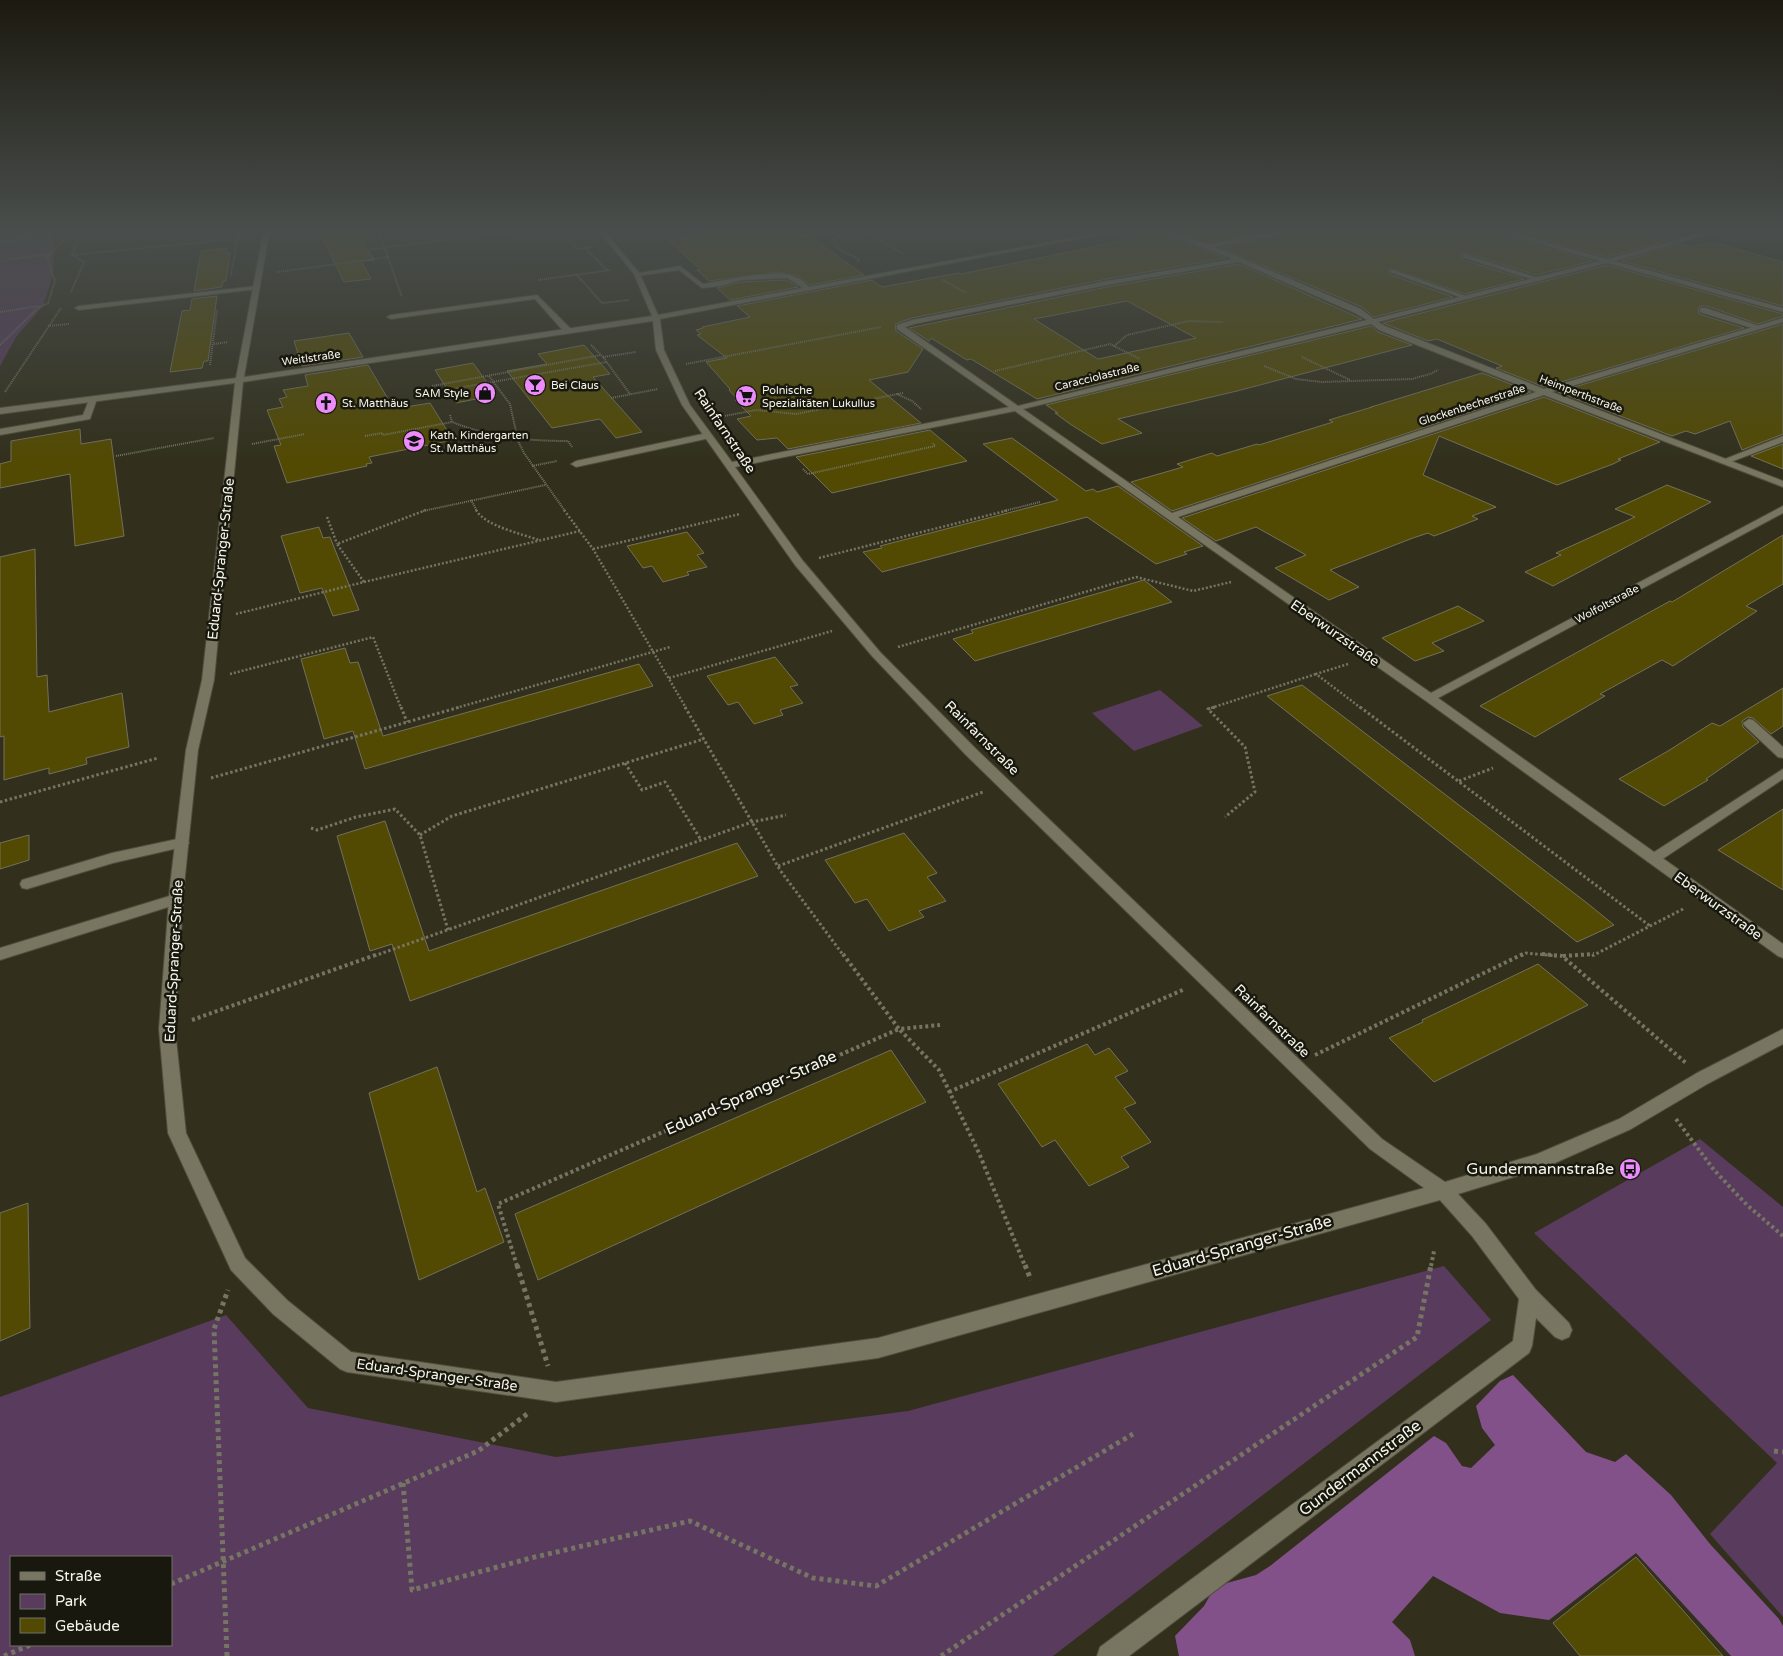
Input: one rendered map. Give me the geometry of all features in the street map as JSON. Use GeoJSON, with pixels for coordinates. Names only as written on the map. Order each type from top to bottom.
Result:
{"type":"FeatureCollection","features":[{"type":"Feature","properties":{"kind":"street"},"geometry":{"type":"LineString","coordinates":[[79,308],[94,306]]}},
{"type":"Feature","properties":{"kind":"street","name":"Eduard-Spranger-Straße"},"geometry":{"type":"LineString","coordinates":[[252,306],[241,366],[208,680],[192,750],[176,899],[168,1029],[177,1133],[238,1264],[280,1307],[347,1362],[556,1392],[878,1348],[1371,1210],[1443,1192]]}},
{"type":"Feature","properties":{"kind":"street"},"geometry":{"type":"LineString","coordinates":[[391,317],[469,306]]}},
{"type":"Feature","properties":{"kind":"street"},"geometry":{"type":"LineString","coordinates":[[545,306],[568,331]]}},
{"type":"Feature","properties":{"kind":"street","name":"Rainfarnstraße"},"geometry":{"type":"LineString","coordinates":[[651,306],[656,318],[660,350],[696,422],[730,465],[799,563],[876,654],[1005,785],[1376,1144],[1443,1192]]}},
{"type":"Feature","properties":{"kind":"street","name":"Weitlstraße"},"geometry":{"type":"LineString","coordinates":[[0,411],[240,380],[656,318],[717,306]]}},
{"type":"Feature","properties":{"kind":"street"},"geometry":{"type":"LineString","coordinates":[[902,325],[990,306]]}},
{"type":"Feature","properties":{"kind":"street","name":"Heimperthstraße"},"geometry":{"type":"LineString","coordinates":[[1347,306],[1358,311],[1382,328],[1455,358],[1783,484]]}},
{"type":"Feature","properties":{"kind":"street","name":"Caracciolastraße"},"geometry":{"type":"LineString","coordinates":[[730,465],[1017,408],[1433,306]]}},
{"type":"Feature","properties":{"kind":"street"},"geometry":{"type":"LineString","coordinates":[[1770,306],[1783,310]]}},
{"type":"Feature","properties":{"kind":"street"},"geometry":{"type":"LineString","coordinates":[[1703,310],[1758,327]]}},
{"type":"Feature","properties":{"kind":"street","name":"Glockenbecherstraße"},"geometry":{"type":"LineString","coordinates":[[1170,517],[1544,392],[1783,320]]}},
{"type":"Feature","properties":{"kind":"street","name":"Eberwurzstraße"},"geometry":{"type":"LineString","coordinates":[[902,325],[902,330],[1017,408],[1369,657],[1430,698],[1783,952]]}},
{"type":"Feature","properties":{"kind":"street"},"geometry":{"type":"LineString","coordinates":[[0,432],[87,416],[93,399]]}},
{"type":"Feature","properties":{"kind":"street"},"geometry":{"type":"LineString","coordinates":[[576,464],[707,436]]}},
{"type":"Feature","properties":{"kind":"street"},"geometry":{"type":"LineString","coordinates":[[1725,461],[1783,439]]}},
{"type":"Feature","properties":{"kind":"street","name":"Wolfoltstraße"},"geometry":{"type":"LineString","coordinates":[[1430,698],[1783,509]]}},
{"type":"Feature","properties":{"kind":"street"},"geometry":{"type":"LineString","coordinates":[[1749,723],[1783,754]]}},
{"type":"Feature","properties":{"kind":"street"},"geometry":{"type":"LineString","coordinates":[[1653,859],[1783,773]]}},
{"type":"Feature","properties":{"kind":"street"},"geometry":{"type":"LineString","coordinates":[[27,884],[112,858],[182,843]]}},
{"type":"Feature","properties":{"kind":"street"},"geometry":{"type":"LineString","coordinates":[[0,954],[176,899]]}},
{"type":"Feature","properties":{"kind":"street"},"geometry":{"type":"LineString","coordinates":[[1562,1330],[1529,1297],[1479,1230],[1443,1192],[1540,1161],[1625,1124],[1703,1078],[1783,1036]]}},
{"type":"Feature","properties":{"kind":"street","name":"Gundermannstraße"},"geometry":{"type":"LineString","coordinates":[[1108,1656],[1522,1346],[1529,1297]]}},
{"type":"Feature","properties":{"kind":"path"},"geometry":{"type":"LineString","coordinates":[[0,312],[41,306]]}},
{"type":"Feature","properties":{"kind":"path"},"geometry":{"type":"LineString","coordinates":[[0,345],[43,306]]}},
{"type":"Feature","properties":{"kind":"path"},"geometry":{"type":"LineString","coordinates":[[0,399],[61,306]]}},
{"type":"Feature","properties":{"kind":"path"},"geometry":{"type":"LineString","coordinates":[[1114,346],[1127,335],[1136,333],[1188,322],[1223,322]]}},
{"type":"Feature","properties":{"kind":"path"},"geometry":{"type":"LineString","coordinates":[[668,367],[902,325]]}},
{"type":"Feature","properties":{"kind":"path"},"geometry":{"type":"LineString","coordinates":[[590,344],[607,362],[630,394]]}},
{"type":"Feature","properties":{"kind":"path"},"geometry":{"type":"LineString","coordinates":[[967,374],[993,371],[1110,344],[1143,360]]}},
{"type":"Feature","properties":{"kind":"path"},"geometry":{"type":"LineString","coordinates":[[432,386],[602,356],[636,352]]}},
{"type":"Feature","properties":{"kind":"path"},"geometry":{"type":"LineString","coordinates":[[1302,357],[1351,380]]}},
{"type":"Feature","properties":{"kind":"path"},"geometry":{"type":"LineString","coordinates":[[1260,364],[1285,376],[1310,382],[1400,380],[1429,376],[1455,358]]}},
{"type":"Feature","properties":{"kind":"path"},"geometry":{"type":"LineString","coordinates":[[435,392],[607,362]]}},
{"type":"Feature","properties":{"kind":"path"},"geometry":{"type":"LineString","coordinates":[[489,376],[510,404],[518,441],[544,485],[593,549],[778,866],[899,1029],[939,1070],[979,1153],[1041,1303]]}},
{"type":"Feature","properties":{"kind":"path"},"geometry":{"type":"LineString","coordinates":[[612,398],[677,386]]}},
{"type":"Feature","properties":{"kind":"path"},"geometry":{"type":"LineString","coordinates":[[696,422],[757,410],[768,410],[784,415],[796,414],[903,393]]}},
{"type":"Feature","properties":{"kind":"path"},"geometry":{"type":"LineString","coordinates":[[896,394],[912,401],[924,411]]}},
{"type":"Feature","properties":{"kind":"path"},"geometry":{"type":"LineString","coordinates":[[450,415],[452,422]]}},
{"type":"Feature","properties":{"kind":"path"},"geometry":{"type":"LineString","coordinates":[[366,436],[382,433],[384,435],[452,422],[479,434],[518,441],[568,441],[573,449]]}},
{"type":"Feature","properties":{"kind":"path"},"geometry":{"type":"LineString","coordinates":[[116,456],[305,434]]}},
{"type":"Feature","properties":{"kind":"path"},"geometry":{"type":"LineString","coordinates":[[798,465],[808,474],[936,446],[928,439]]}},
{"type":"Feature","properties":{"kind":"path"},"geometry":{"type":"LineString","coordinates":[[337,544],[428,510],[544,485]]}},
{"type":"Feature","properties":{"kind":"path"},"geometry":{"type":"LineString","coordinates":[[471,500],[478,515],[496,525],[540,540]]}},
{"type":"Feature","properties":{"kind":"path"},"geometry":{"type":"LineString","coordinates":[[799,563],[1040,502]]}},
{"type":"Feature","properties":{"kind":"path"},"geometry":{"type":"LineString","coordinates":[[593,549],[760,510]]}},
{"type":"Feature","properties":{"kind":"path"},"geometry":{"type":"LineString","coordinates":[[327,517],[337,544],[364,582]]}},
{"type":"Feature","properties":{"kind":"path"},"geometry":{"type":"LineString","coordinates":[[214,619],[580,531]]}},
{"type":"Feature","properties":{"kind":"path"},"geometry":{"type":"LineString","coordinates":[[876,654],[1136,577],[1193,591],[1235,580]]}},
{"type":"Feature","properties":{"kind":"path"},"geometry":{"type":"LineString","coordinates":[[669,678],[852,626]]}},
{"type":"Feature","properties":{"kind":"path"},"geometry":{"type":"LineString","coordinates":[[208,680],[373,637],[407,722]]}},
{"type":"Feature","properties":{"kind":"path"},"geometry":{"type":"LineString","coordinates":[[188,784],[670,647]]}},
{"type":"Feature","properties":{"kind":"path"},"geometry":{"type":"LineString","coordinates":[[1225,817],[1255,792],[1245,747],[1208,709],[1369,657]]}},
{"type":"Feature","properties":{"kind":"path"},"geometry":{"type":"LineString","coordinates":[[1316,674],[1650,926]]}},
{"type":"Feature","properties":{"kind":"path"},"geometry":{"type":"LineString","coordinates":[[420,835],[452,816],[704,739]]}},
{"type":"Feature","properties":{"kind":"path"},"geometry":{"type":"LineString","coordinates":[[0,802],[158,758]]}},
{"type":"Feature","properties":{"kind":"path"},"geometry":{"type":"LineString","coordinates":[[1458,781],[1514,759]]}},
{"type":"Feature","properties":{"kind":"path"},"geometry":{"type":"LineString","coordinates":[[625,763],[642,790],[665,782],[702,840]]}},
{"type":"Feature","properties":{"kind":"path"},"geometry":{"type":"LineString","coordinates":[[778,866],[1005,785]]}},
{"type":"Feature","properties":{"kind":"path"},"geometry":{"type":"LineString","coordinates":[[311,828],[317,830],[356,817],[395,809],[420,835],[448,930]]}},
{"type":"Feature","properties":{"kind":"path"},"geometry":{"type":"LineString","coordinates":[[168,1029],[752,822],[786,815]]}},
{"type":"Feature","properties":{"kind":"path"},"geometry":{"type":"LineString","coordinates":[[1294,1065],[1526,953],[1591,956],[1706,897]]}},
{"type":"Feature","properties":{"kind":"path"},"geometry":{"type":"LineString","coordinates":[[1562,956],[1703,1078]]}},
{"type":"Feature","properties":{"kind":"path"},"geometry":{"type":"LineString","coordinates":[[949,1092],[1206,979]]}},
{"type":"Feature","properties":{"kind":"path"},"geometry":{"type":"LineString","coordinates":[[899,1029],[940,1025]]}},
{"type":"Feature","properties":{"kind":"path","name":"Eduard-Spranger-Straße"},"geometry":{"type":"LineString","coordinates":[[556,1392],[498,1204],[899,1029]]}},
{"type":"Feature","properties":{"kind":"path"},"geometry":{"type":"LineString","coordinates":[[1661,1103],[1685,1130],[1721,1177],[1747,1205],[1783,1236]]}},
{"type":"Feature","properties":{"kind":"path"},"geometry":{"type":"LineString","coordinates":[[941,1656],[1417,1337],[1434,1250]]}},
{"type":"Feature","properties":{"kind":"path"},"geometry":{"type":"LineString","coordinates":[[227,1656],[214,1329],[238,1264]]}},
{"type":"Feature","properties":{"kind":"path"},"geometry":{"type":"LineString","coordinates":[[172,1584],[478,1451],[556,1392]]}},
{"type":"Feature","properties":{"kind":"path"},"geometry":{"type":"LineString","coordinates":[[403,1483],[412,1590],[531,1558],[690,1521],[813,1578],[876,1586],[1133,1434]]}},
{"type":"Feature","properties":{"kind":"path"},"geometry":{"type":"LineString","coordinates":[[1774,1451],[1783,1452]]}},
{"type":"Feature","properties":{"kind":"path"},"geometry":{"type":"LineString","coordinates":[[4,1656],[28,1646]]}},
{"type":"Feature","properties":{"kind":"green space"},"geometry":{"type":"Polygon","coordinates":[[[0,306],[43,306],[16,337],[0,366],[0,306]]]}},
{"type":"Feature","properties":{"kind":"green space"},"geometry":{"type":"Polygon","coordinates":[[[1160,690],[1203,726],[1134,751],[1092,713],[1160,690]]]}},
{"type":"Feature","properties":{"kind":"green space"},"geometry":{"type":"Polygon","coordinates":[[[1700,1139],[1783,1207],[1783,1617],[1710,1534],[1777,1463],[1534,1233],[1700,1139]]]}},
{"type":"Feature","properties":{"kind":"green space"},"geometry":{"type":"Polygon","coordinates":[[[1444,1266],[1491,1320],[1053,1656],[0,1656],[0,1397],[226,1315],[308,1408],[556,1457],[908,1411],[1444,1266]]]}},
{"type":"Feature","properties":{"kind":"shaded area"},"geometry":{"type":"Polygon","coordinates":[[[1513,1375],[1586,1452],[1615,1462],[1626,1454],[1671,1495],[1710,1544],[1779,1619],[1783,1626],[1783,1656],[1731,1656],[1636,1553],[1549,1620],[1500,1613],[1433,1576],[1392,1622],[1410,1640],[1415,1656],[1179,1656],[1175,1636],[1204,1606],[1212,1592],[1227,1583],[1256,1575],[1270,1566],[1434,1436],[1446,1443],[1462,1466],[1471,1468],[1495,1445],[1482,1428],[1476,1406],[1500,1381],[1513,1375]]]}},
{"type":"Feature","properties":{"kind":"building"},"geometry":{"type":"Polygon","coordinates":[[[191,306],[216,306],[208,361],[204,361],[202,368],[170,372],[182,311],[190,310],[191,306]]]}},
{"type":"Feature","properties":{"kind":"building"},"geometry":{"type":"Polygon","coordinates":[[[737,306],[971,306],[912,318],[895,324],[896,331],[923,349],[908,372],[869,380],[921,423],[788,449],[777,438],[757,440],[737,419],[751,416],[735,400],[738,400],[706,362],[727,358],[697,335],[701,334],[696,330],[702,327],[750,317],[737,306]]]}},
{"type":"Feature","properties":{"kind":"building"},"geometry":{"type":"Polygon","coordinates":[[[1014,306],[1100,306],[1034,319],[1098,359],[1196,338],[1137,306],[1334,306],[1362,319],[1037,399],[971,359],[967,360],[931,338],[929,341],[909,328],[1014,306]]]}},
{"type":"Feature","properties":{"kind":"building"},"geometry":{"type":"Polygon","coordinates":[[[1360,306],[1416,306],[1374,317],[1360,306]]]}},
{"type":"Feature","properties":{"kind":"building"},"geometry":{"type":"Polygon","coordinates":[[[1448,306],[1700,306],[1698,308],[1699,314],[1744,328],[1544,387],[1496,368],[1502,366],[1437,339],[1428,341],[1383,323],[1448,306]]]}},
{"type":"Feature","properties":{"kind":"building"},"geometry":{"type":"Polygon","coordinates":[[[1708,306],[1755,306],[1783,314],[1783,316],[1758,324],[1708,306]]]}},
{"type":"Feature","properties":{"kind":"building"},"geometry":{"type":"Polygon","coordinates":[[[1783,324],[1783,434],[1742,450],[1730,421],[1695,434],[1686,431],[1672,436],[1558,392],[1783,324]]]}},
{"type":"Feature","properties":{"kind":"building"},"geometry":{"type":"Polygon","coordinates":[[[1371,326],[1378,332],[1412,345],[1237,391],[1118,419],[1142,433],[1102,444],[1070,424],[1046,405],[1371,326]]]}},
{"type":"Feature","properties":{"kind":"building"},"geometry":{"type":"Polygon","coordinates":[[[349,333],[363,357],[302,366],[294,341],[349,333]]]}},
{"type":"Feature","properties":{"kind":"building"},"geometry":{"type":"Polygon","coordinates":[[[584,345],[610,374],[593,377],[642,432],[616,438],[600,419],[552,428],[507,371],[547,364],[538,354],[584,345]]]}},
{"type":"Feature","properties":{"kind":"building"},"geometry":{"type":"Polygon","coordinates":[[[473,363],[496,395],[456,403],[435,370],[473,363]]]}},
{"type":"Feature","properties":{"kind":"building"},"geometry":{"type":"Polygon","coordinates":[[[368,365],[394,409],[430,403],[453,440],[369,457],[372,463],[366,464],[367,466],[287,483],[274,446],[281,445],[267,410],[283,407],[279,399],[287,397],[283,390],[308,386],[305,375],[368,365]]]}},
{"type":"Feature","properties":{"kind":"building"},"geometry":{"type":"Polygon","coordinates":[[[1482,373],[1531,392],[1172,511],[1131,482],[1183,467],[1177,464],[1212,453],[1217,456],[1259,445],[1333,422],[1329,420],[1482,373]]]}},
{"type":"Feature","properties":{"kind":"building"},"geometry":{"type":"Polygon","coordinates":[[[1544,397],[1660,442],[1618,459],[1621,460],[1613,464],[1557,485],[1439,436],[1423,475],[1496,507],[1472,516],[1478,519],[1450,530],[1434,536],[1428,533],[1413,538],[1330,570],[1359,587],[1329,600],[1275,568],[1306,555],[1256,527],[1216,541],[1182,518],[1544,397]]]}},
{"type":"Feature","properties":{"kind":"building"},"geometry":{"type":"Polygon","coordinates":[[[80,429],[81,444],[111,439],[124,536],[75,546],[70,474],[0,488],[0,464],[11,461],[11,441],[80,429]]]}},
{"type":"Feature","properties":{"kind":"building"},"geometry":{"type":"Polygon","coordinates":[[[930,430],[967,461],[832,493],[796,457],[930,430]]]}},
{"type":"Feature","properties":{"kind":"building"},"geometry":{"type":"Polygon","coordinates":[[[1012,438],[1086,491],[1093,489],[1097,492],[1118,486],[1203,546],[1184,552],[1187,554],[1156,564],[1087,517],[882,572],[863,552],[1058,500],[983,444],[1012,438]]]}},
{"type":"Feature","properties":{"kind":"building"},"geometry":{"type":"Polygon","coordinates":[[[1783,444],[1783,469],[1751,456],[1783,444]]]}},
{"type":"Feature","properties":{"kind":"building"},"geometry":{"type":"Polygon","coordinates":[[[1667,485],[1711,502],[1553,586],[1525,572],[1561,555],[1556,553],[1635,517],[1615,509],[1667,485]]]}},
{"type":"Feature","properties":{"kind":"building"},"geometry":{"type":"Polygon","coordinates":[[[319,527],[323,538],[330,537],[359,610],[333,616],[322,588],[300,593],[281,536],[319,527]]]}},
{"type":"Feature","properties":{"kind":"building"},"geometry":{"type":"Polygon","coordinates":[[[687,532],[704,553],[697,555],[707,567],[687,572],[689,575],[663,582],[652,566],[643,568],[627,546],[687,532]]]}},
{"type":"Feature","properties":{"kind":"building"},"geometry":{"type":"Polygon","coordinates":[[[1783,535],[1783,584],[1746,606],[1757,611],[1673,666],[1662,660],[1600,694],[1605,696],[1535,737],[1480,706],[1670,601],[1672,602],[1783,535]]]}},
{"type":"Feature","properties":{"kind":"building"},"geometry":{"type":"Polygon","coordinates":[[[35,549],[37,677],[47,675],[49,712],[122,693],[129,747],[86,758],[87,764],[49,774],[49,768],[4,780],[4,736],[0,737],[0,557],[35,549]]]}},
{"type":"Feature","properties":{"kind":"building"},"geometry":{"type":"Polygon","coordinates":[[[1144,580],[1172,602],[975,661],[953,639],[973,633],[971,630],[1144,580]]]}},
{"type":"Feature","properties":{"kind":"building"},"geometry":{"type":"Polygon","coordinates":[[[1458,606],[1484,621],[1432,643],[1444,651],[1415,661],[1382,638],[1458,606]]]}},
{"type":"Feature","properties":{"kind":"building"},"geometry":{"type":"Polygon","coordinates":[[[345,648],[350,663],[358,662],[383,736],[639,664],[653,686],[365,769],[353,731],[324,739],[301,659],[345,648]]]}},
{"type":"Feature","properties":{"kind":"building"},"geometry":{"type":"Polygon","coordinates":[[[775,657],[798,685],[790,687],[803,703],[780,710],[783,715],[754,724],[738,702],[728,705],[707,676],[775,657]]]}},
{"type":"Feature","properties":{"kind":"building"},"geometry":{"type":"Polygon","coordinates":[[[1302,685],[1614,925],[1577,942],[1267,696],[1302,685]]]}},
{"type":"Feature","properties":{"kind":"building"},"geometry":{"type":"Polygon","coordinates":[[[1783,688],[1783,726],[1771,734],[1753,718],[1748,717],[1742,721],[1743,727],[1759,742],[1706,779],[1708,780],[1664,806],[1619,779],[1712,723],[1720,726],[1783,688]]]}},
{"type":"Feature","properties":{"kind":"building"},"geometry":{"type":"Polygon","coordinates":[[[1783,809],[1783,890],[1718,850],[1783,809]]]}},
{"type":"Feature","properties":{"kind":"building"},"geometry":{"type":"Polygon","coordinates":[[[385,821],[429,951],[737,843],[758,876],[410,1001],[392,944],[370,951],[337,836],[385,821]]]}},
{"type":"Feature","properties":{"kind":"building"},"geometry":{"type":"Polygon","coordinates":[[[904,833],[937,873],[927,877],[946,901],[919,911],[924,917],[889,931],[867,899],[855,903],[825,860],[904,833]]]}},
{"type":"Feature","properties":{"kind":"building"},"geometry":{"type":"Polygon","coordinates":[[[29,835],[29,860],[0,869],[0,843],[29,835]]]}},
{"type":"Feature","properties":{"kind":"building"},"geometry":{"type":"Polygon","coordinates":[[[1538,964],[1588,1005],[1434,1082],[1389,1038],[1423,1022],[1422,1020],[1538,964]]]}},
{"type":"Feature","properties":{"kind":"building"},"geometry":{"type":"Polygon","coordinates":[[[1087,1044],[1095,1055],[1109,1048],[1128,1071],[1115,1077],[1136,1103],[1124,1108],[1151,1142],[1121,1157],[1129,1167],[1089,1186],[1055,1140],[1042,1147],[998,1084],[1087,1044]]]}},
{"type":"Feature","properties":{"kind":"building"},"geometry":{"type":"Polygon","coordinates":[[[891,1050],[926,1102],[538,1280],[515,1214],[891,1050]]]}},
{"type":"Feature","properties":{"kind":"building"},"geometry":{"type":"Polygon","coordinates":[[[437,1067],[477,1192],[485,1188],[504,1242],[419,1280],[369,1093],[437,1067]]]}},
{"type":"Feature","properties":{"kind":"building"},"geometry":{"type":"Polygon","coordinates":[[[28,1203],[30,1328],[0,1341],[0,1213],[28,1203]]]}},
{"type":"Feature","properties":{"kind":"building"},"geometry":{"type":"Polygon","coordinates":[[[1636,1557],[1723,1656],[1580,1656],[1553,1623],[1636,1557]]]}},
{"type":"Feature","properties":{"kind":"place","name":"Bei Claus"},"geometry":{"type":"Point","coordinates":[535,385]}},
{"type":"Feature","properties":{"kind":"place","name":"SAM Style"},"geometry":{"type":"Point","coordinates":[485,393]}},
{"type":"Feature","properties":{"kind":"place","name":"Polnische Spezialitäten Lukullus"},"geometry":{"type":"Point","coordinates":[746,396]}},
{"type":"Feature","properties":{"kind":"place","name":"St. Matthäus"},"geometry":{"type":"Point","coordinates":[326,403]}},
{"type":"Feature","properties":{"kind":"place","name":"Kath. Kindergarten St. Matthäus"},"geometry":{"type":"Point","coordinates":[414,441]}},
{"type":"Feature","properties":{"kind":"place","name":"Gundermannstraße"},"geometry":{"type":"Point","coordinates":[1630,1169]}}]}
